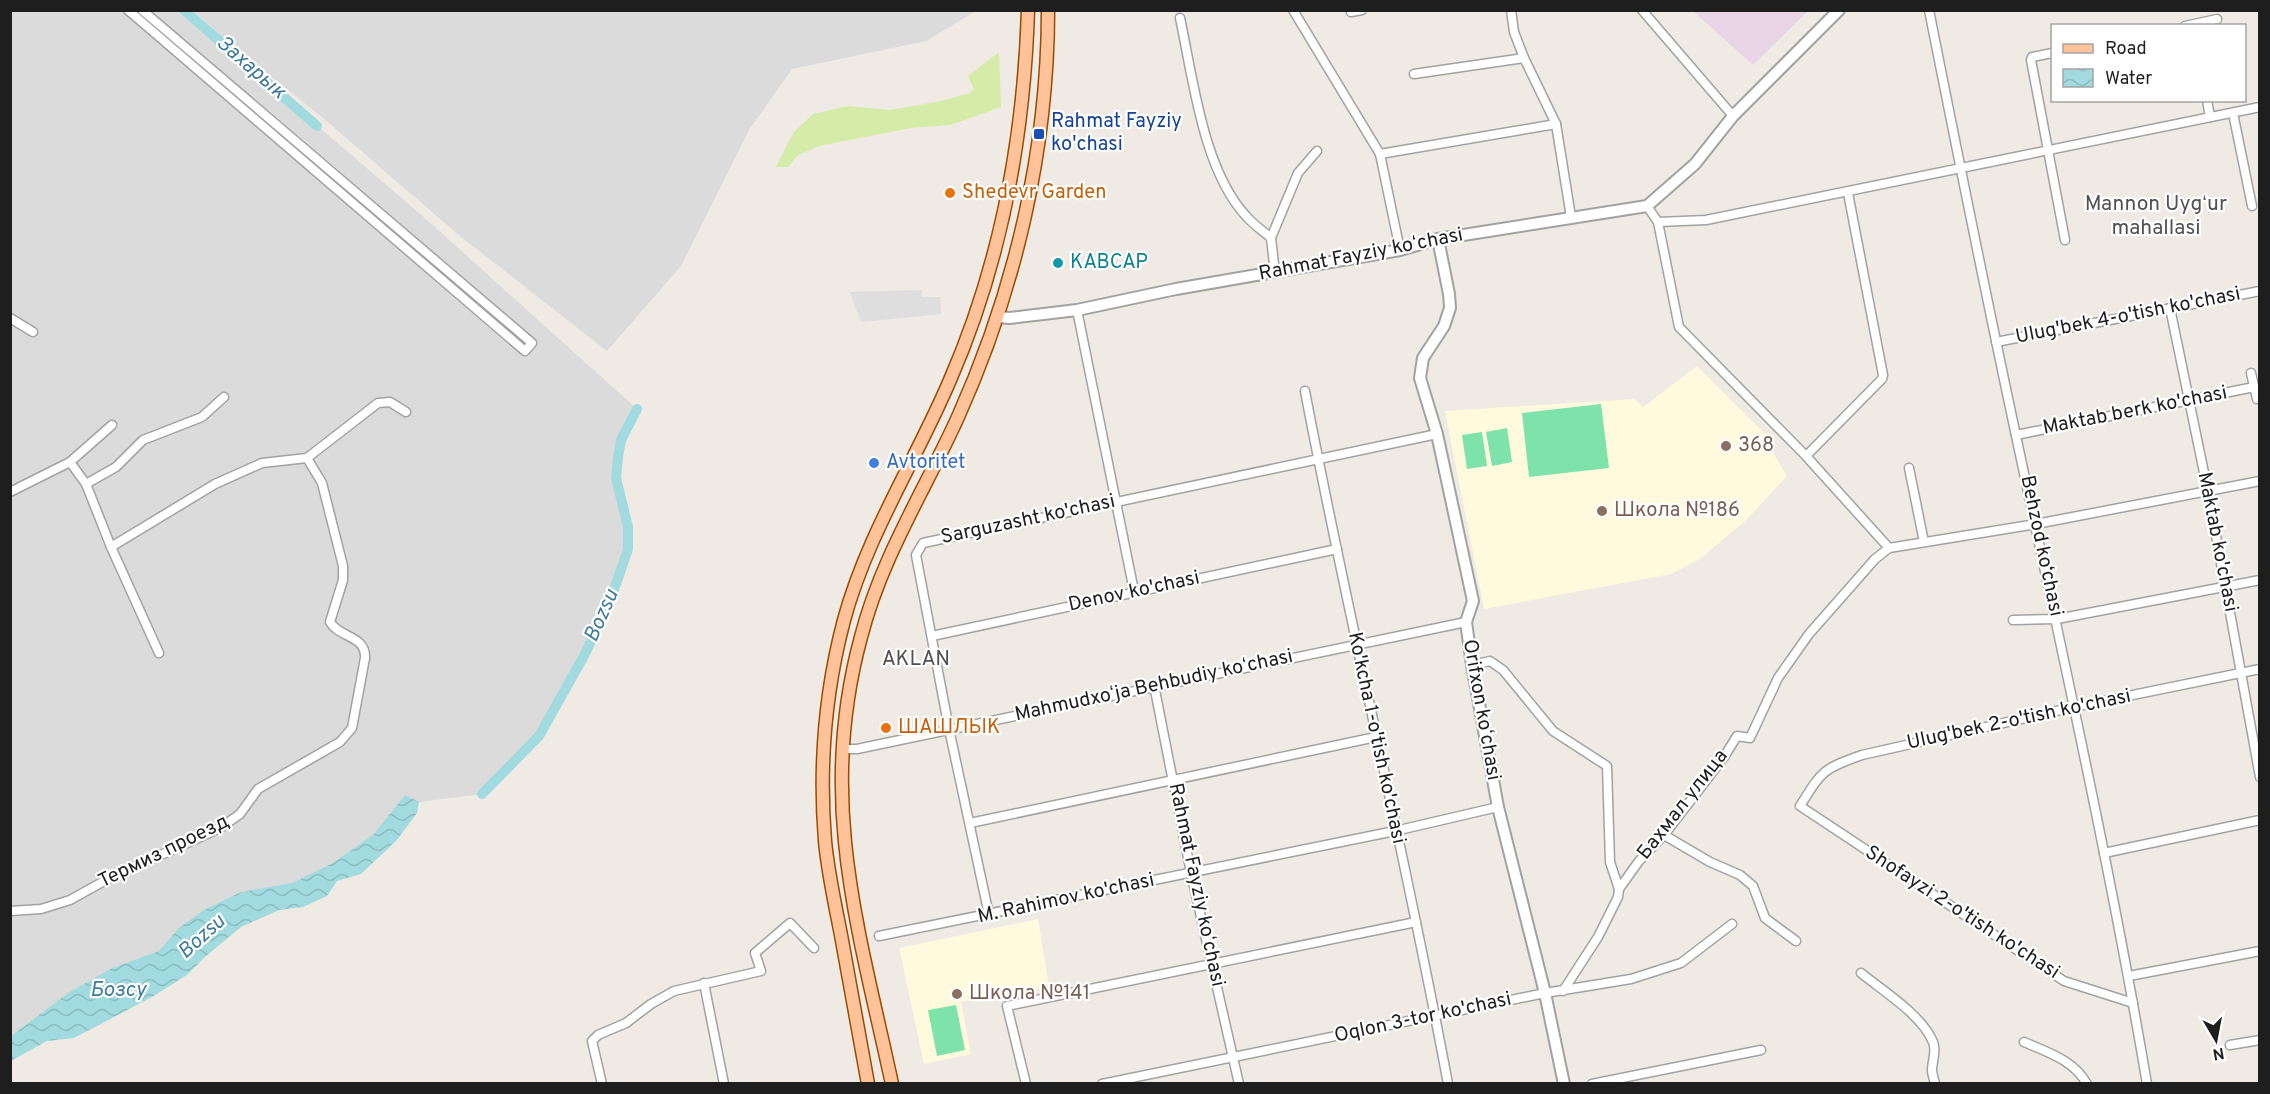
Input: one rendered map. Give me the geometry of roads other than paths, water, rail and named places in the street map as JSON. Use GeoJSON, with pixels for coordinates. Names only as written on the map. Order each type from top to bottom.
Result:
{"type":"FeatureCollection","features":[{"type":"Feature","properties":{"kind":"main road"},"geometry":{"type":"LineString","coordinates":[[868,1083],[825,842],[824,744],[831,688],[845,619],[857,583],[878,529],[945,394],[974,320],[1008,199],[1022,104],[1028,10]]}},
{"type":"Feature","properties":{"kind":"main road"},"geometry":{"type":"LineString","coordinates":[[892,1083],[853,900],[848,865],[843,815],[843,749],[849,692],[861,637],[876,590],[898,538],[959,415],[997,317],[1024,223],[1043,105],[1048,47],[1048,10]]}},
{"type":"Feature","properties":{"kind":"main road"},"geometry":{"type":"LineString","coordinates":[[1022,104],[1026,98],[1033,97],[1040,100],[1043,105]]}},
{"type":"Feature","properties":{"kind":"main road"},"geometry":{"type":"LineString","coordinates":[[857,583],[864,592],[876,590]]}},
{"type":"Feature","properties":{"kind":"main road"},"geometry":{"type":"LineString","coordinates":[[831,688],[835,683],[841,682],[847,686],[849,692]]}},
{"type":"Feature","properties":{"kind":"street"},"geometry":{"type":"LineString","coordinates":[[128,10],[525,351],[532,343],[142,10]]}},
{"type":"Feature","properties":{"kind":"street"},"geometry":{"type":"LineString","coordinates":[[1293,10],[1380,154],[1400,250]]}},
{"type":"Feature","properties":{"kind":"street"},"geometry":{"type":"LineString","coordinates":[[1351,12],[1362,10]]}},
{"type":"Feature","properties":{"kind":"street"},"geometry":{"type":"LineString","coordinates":[[1510,10],[1514,32],[1524,58],[1556,124],[1571,217]]}},
{"type":"Feature","properties":{"kind":"street"},"geometry":{"type":"LineString","coordinates":[[1642,10],[1733,116]]}},
{"type":"Feature","properties":{"kind":"street"},"geometry":{"type":"LineString","coordinates":[[1839,10],[1733,116],[1695,164],[1647,206],[1658,222],[1679,327],[1806,456],[1889,548],[2036,524],[2259,481]]}},
{"type":"Feature","properties":{"kind":"street","name":"Behzod ko‘chasi"},"geometry":{"type":"LineString","coordinates":[[1929,10],[1996,342],[2057,619],[2129,976],[2147,1083]]}},
{"type":"Feature","properties":{"kind":"street"},"geometry":{"type":"LineString","coordinates":[[1180,18],[1210,156],[1226,188],[1246,217],[1271,238]]}},
{"type":"Feature","properties":{"kind":"street"},"geometry":{"type":"LineString","coordinates":[[2194,24],[2217,19]]}},
{"type":"Feature","properties":{"kind":"street"},"geometry":{"type":"LineString","coordinates":[[2051,53],[2031,58],[2065,240]]}},
{"type":"Feature","properties":{"kind":"street"},"geometry":{"type":"LineString","coordinates":[[1414,74],[1524,58]]}},
{"type":"Feature","properties":{"kind":"street"},"geometry":{"type":"LineString","coordinates":[[2207,102],[2210,117]]}},
{"type":"Feature","properties":{"kind":"street"},"geometry":{"type":"LineString","coordinates":[[1658,222],[1706,220],[1848,193],[2259,107]]}},
{"type":"Feature","properties":{"kind":"street"},"geometry":{"type":"LineString","coordinates":[[2233,113],[2252,206]]}},
{"type":"Feature","properties":{"kind":"street"},"geometry":{"type":"LineString","coordinates":[[1380,154],[1556,124]]}},
{"type":"Feature","properties":{"kind":"street"},"geometry":{"type":"LineString","coordinates":[[1275,273],[1271,238],[1298,173],[1317,151]]}},
{"type":"Feature","properties":{"kind":"street"},"geometry":{"type":"LineString","coordinates":[[1806,456],[1882,379],[1883,375],[1848,193]]}},
{"type":"Feature","properties":{"kind":"street","name":"Rahmat Fayziy koʻchasi"},"geometry":{"type":"LineString","coordinates":[[997,317],[1010,318],[1077,310],[1400,250],[1438,238],[1647,206]]}},
{"type":"Feature","properties":{"kind":"street","name":"Orifxon koʻchasi"},"geometry":{"type":"LineString","coordinates":[[1438,238],[1450,308],[1444,326],[1423,358],[1420,371],[1421,384],[1437,434],[1473,601],[1466,622],[1498,807],[1545,993],[1564,1083]]}},
{"type":"Feature","properties":{"kind":"street","name":"Ulug'bek 4-o'tish ko'chasi"},"geometry":{"type":"LineString","coordinates":[[1996,342],[2259,291]]}},
{"type":"Feature","properties":{"kind":"street","name":"Maktab ko'chasi"},"geometry":{"type":"LineString","coordinates":[[2170,308],[2208,492],[2259,777]]}},
{"type":"Feature","properties":{"kind":"street"},"geometry":{"type":"LineString","coordinates":[[1077,310],[1134,591]]}},
{"type":"Feature","properties":{"kind":"street"},"geometry":{"type":"LineString","coordinates":[[10,318],[33,332]]}},
{"type":"Feature","properties":{"kind":"street"},"geometry":{"type":"LineString","coordinates":[[2252,373],[2257,399]]}},
{"type":"Feature","properties":{"kind":"street","name":"Maktab berk ko'chasi"},"geometry":{"type":"LineString","coordinates":[[2016,435],[2254,387]]}},
{"type":"Feature","properties":{"kind":"street","name":"Ko'kcha 1-o'tish ko'chasi"},"geometry":{"type":"LineString","coordinates":[[1305,391],[1448,1083]]}},
{"type":"Feature","properties":{"kind":"street"},"geometry":{"type":"LineString","coordinates":[[86,484],[116,467],[143,440],[202,417],[224,397]]}},
{"type":"Feature","properties":{"kind":"street"},"geometry":{"type":"LineString","coordinates":[[111,547],[215,484],[262,464],[308,458],[378,404],[390,402],[406,412]]}},
{"type":"Feature","properties":{"kind":"street"},"geometry":{"type":"LineString","coordinates":[[10,492],[70,462],[112,425]]}},
{"type":"Feature","properties":{"kind":"street","name":"Sarguzasht ko'chasi"},"geometry":{"type":"LineString","coordinates":[[989,915],[949,729],[916,555],[923,543],[1437,434]]}},
{"type":"Feature","properties":{"kind":"street","name":"Термиз проезд"},"geometry":{"type":"LineString","coordinates":[[10,911],[41,909],[70,900],[106,880],[220,828],[240,814],[258,789],[340,742],[350,732],[365,653],[362,644],[334,627],[330,622],[343,580],[343,566],[322,483],[308,458]]}},
{"type":"Feature","properties":{"kind":"street"},"geometry":{"type":"LineString","coordinates":[[70,462],[86,484],[111,547],[159,653]]}},
{"type":"Feature","properties":{"kind":"street"},"geometry":{"type":"LineString","coordinates":[[1909,468],[1924,542]]}},
{"type":"Feature","properties":{"kind":"street","name":"Бахмал улица"},"geometry":{"type":"LineString","coordinates":[[1619,890],[1639,861],[1664,835],[1724,757],[1737,736],[1750,738],[1778,678],[1809,634],[1875,559],[1889,548]]}},
{"type":"Feature","properties":{"kind":"street","name":"Denov ko'chasi"},"geometry":{"type":"LineString","coordinates":[[932,636],[1337,549]]}},
{"type":"Feature","properties":{"kind":"street"},"geometry":{"type":"LineString","coordinates":[[2013,620],[2057,619],[2259,580]]}},
{"type":"Feature","properties":{"kind":"street","name":"Mahmudxoʻja Behbudiy koʻchasi"},"geometry":{"type":"LineString","coordinates":[[843,749],[857,749],[1154,685],[1466,622]]}},
{"type":"Feature","properties":{"kind":"street","name":"Бахмал улица"},"geometry":{"type":"LineString","coordinates":[[1472,665],[1490,661],[1503,669],[1553,730],[1607,766],[1610,862],[1619,890],[1618,897],[1598,937],[1563,991]]}},
{"type":"Feature","properties":{"kind":"street","name":"Ulug'bek 2-o'tish ko'chasi"},"geometry":{"type":"LineString","coordinates":[[1800,806],[1820,775],[1835,764],[1862,754],[2259,669]]}},
{"type":"Feature","properties":{"kind":"street","name":"Rahmat Fayziy koʻchasi"},"geometry":{"type":"LineString","coordinates":[[1154,685],[1191,873],[1239,1083]]}},
{"type":"Feature","properties":{"kind":"street"},"geometry":{"type":"LineString","coordinates":[[970,823],[1376,737]]}},
{"type":"Feature","properties":{"kind":"street","name":"Shofayzi 2-o'tish ko'chasi"},"geometry":{"type":"LineString","coordinates":[[1800,806],[2064,981],[2133,1003]]}},
{"type":"Feature","properties":{"kind":"street","name":"M. Rahimov ko'chasi"},"geometry":{"type":"LineString","coordinates":[[879,936],[1395,831],[1498,807]]}},
{"type":"Feature","properties":{"kind":"street"},"geometry":{"type":"LineString","coordinates":[[2104,853],[2259,820]]}},
{"type":"Feature","properties":{"kind":"street"},"geometry":{"type":"LineString","coordinates":[[1664,835],[1710,862],[1740,875],[1753,886],[1765,918],[1796,940]]}},
{"type":"Feature","properties":{"kind":"street"},"geometry":{"type":"LineString","coordinates":[[1026,1083],[1007,1006],[1416,922]]}},
{"type":"Feature","properties":{"kind":"street"},"geometry":{"type":"LineString","coordinates":[[602,1083],[592,1041],[598,1035],[626,1023],[651,1004],[674,991],[761,971],[755,953],[790,923],[814,948]]}},
{"type":"Feature","properties":{"kind":"street","name":"Oqlon 3-tor ko'chasi"},"geometry":{"type":"LineString","coordinates":[[1102,1083],[1545,993],[1631,979],[1681,963],[1731,924]]}},
{"type":"Feature","properties":{"kind":"street"},"geometry":{"type":"LineString","coordinates":[[2129,976],[2259,951]]}},
{"type":"Feature","properties":{"kind":"street"},"geometry":{"type":"LineString","coordinates":[[1861,974],[1909,1011],[1926,1030],[1934,1043],[1935,1058],[1932,1070],[1935,1083]]}},
{"type":"Feature","properties":{"kind":"street"},"geometry":{"type":"LineString","coordinates":[[704,983],[724,1083]]}},
{"type":"Feature","properties":{"kind":"street"},"geometry":{"type":"LineString","coordinates":[[2230,1045],[2259,1040]]}},
{"type":"Feature","properties":{"kind":"street"},"geometry":{"type":"LineString","coordinates":[[2024,1042],[2063,1059],[2082,1075],[2087,1083]]}},
{"type":"Feature","properties":{"kind":"street"},"geometry":{"type":"LineString","coordinates":[[1592,1083],[1761,1050]]}},
{"type":"Feature","properties":{"kind":"water","name":"Бозсу"},"geometry":{"type":"Polygon","coordinates":[[[405,795],[419,802],[417,813],[397,840],[361,874],[337,881],[327,896],[303,907],[279,910],[241,927],[187,975],[152,997],[74,1038],[47,1041],[11,1061],[11,1036],[68,993],[112,968],[159,951],[179,928],[204,910],[241,892],[292,883],[331,864],[373,835],[405,795]]]}},
{"type":"Feature","properties":{"kind":"waterway","name":"Захарык"},"geometry":{"type":"LineString","coordinates":[[184,10],[317,126]]}},
{"type":"Feature","properties":{"kind":"waterway","name":"Bozsu"},"geometry":{"type":"LineString","coordinates":[[482,794],[539,736],[585,654],[614,590],[628,549],[628,527],[616,478],[618,457],[621,440],[637,409]]}},
{"type":"Feature","properties":{"kind":"place","name":"Rahmat Fayziy ko'chasi"},"geometry":{"type":"Point","coordinates":[1039,134]}},
{"type":"Feature","properties":{"kind":"place","name":"Shedevr Garden"},"geometry":{"type":"Point","coordinates":[950,193]}},
{"type":"Feature","properties":{"kind":"place","name":"КАВСАР"},"geometry":{"type":"Point","coordinates":[1058,263]}},
{"type":"Feature","properties":{"kind":"place","name":"368"},"geometry":{"type":"Point","coordinates":[1726,446]}},
{"type":"Feature","properties":{"kind":"place","name":"Avtoritet"},"geometry":{"type":"Point","coordinates":[874,463]}},
{"type":"Feature","properties":{"kind":"place","name":"Школа №186"},"geometry":{"type":"Point","coordinates":[1602,511]}},
{"type":"Feature","properties":{"kind":"place","name":"ШАШЛЫК"},"geometry":{"type":"Point","coordinates":[886,728]}},
{"type":"Feature","properties":{"kind":"place","name":"Школа №141"},"geometry":{"type":"Point","coordinates":[957,994]}},
{"type":"Feature","properties":{"kind":"district","name":"Mannon Uygʻur mahallasi"},"geometry":{"type":"Point","coordinates":[2156,216]}},
{"type":"Feature","properties":{"kind":"district","name":"AKLAN"},"geometry":{"type":"Point","coordinates":[916,659]}}]}
